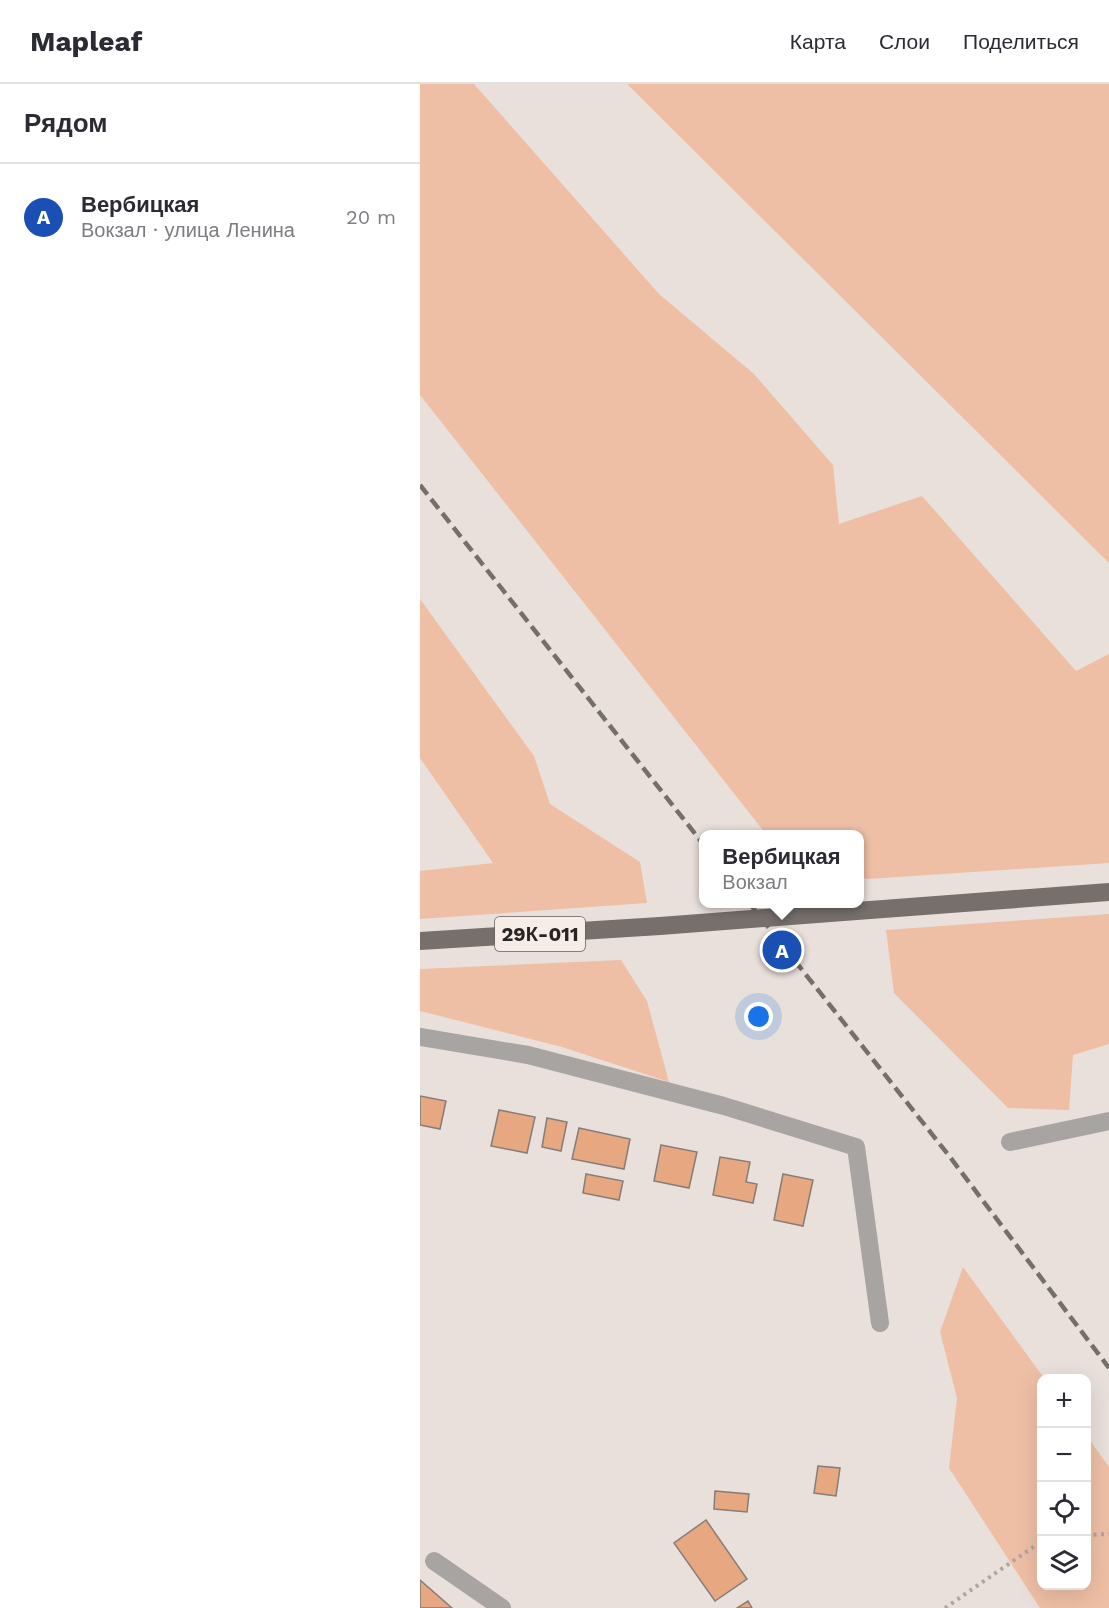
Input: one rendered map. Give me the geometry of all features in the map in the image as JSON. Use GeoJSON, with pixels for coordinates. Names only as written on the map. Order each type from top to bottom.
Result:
{"type":"FeatureCollection","features":[{"type":"Feature","properties":{"kind":"main road","name":"29К-011"},"geometry":{"type":"LineString","coordinates":[[420,941],[660,926],[1109,892]]}},
{"type":"Feature","properties":{"kind":"street"},"geometry":{"type":"LineString","coordinates":[[420,1037],[528,1055],[724,1106],[856,1147],[880,1323]]}},
{"type":"Feature","properties":{"kind":"street"},"geometry":{"type":"LineString","coordinates":[[1010,1142],[1109,1121]]}},
{"type":"Feature","properties":{"kind":"street"},"geometry":{"type":"LineString","coordinates":[[434,1561],[501,1608]]}},
{"type":"Feature","properties":{"kind":"path"},"geometry":{"type":"LineString","coordinates":[[1091,1535],[1109,1534]]}},
{"type":"Feature","properties":{"kind":"path"},"geometry":{"type":"LineString","coordinates":[[945,1608],[1037,1544]]}},
{"type":"Feature","properties":{"kind":"shaded area"},"geometry":{"type":"Polygon","coordinates":[[[420,84],[474,84],[659,294],[754,374],[833,465],[839,524],[922,496],[1076,671],[1109,654],[1109,863],[868,879],[864,878],[864,830],[763,830],[420,395],[420,84]]]}},
{"type":"Feature","properties":{"kind":"shaded area"},"geometry":{"type":"Polygon","coordinates":[[[627,84],[1109,84],[1109,563],[627,84]]]}},
{"type":"Feature","properties":{"kind":"shaded area"},"geometry":{"type":"Polygon","coordinates":[[[420,599],[534,756],[550,804],[640,862],[647,903],[420,919],[420,871],[493,863],[420,758],[420,599]]]}},
{"type":"Feature","properties":{"kind":"shaded area"},"geometry":{"type":"Polygon","coordinates":[[[1109,914],[1109,1044],[1073,1055],[1069,1110],[1008,1108],[894,993],[886,930],[1109,914]]]}},
{"type":"Feature","properties":{"kind":"shaded area"},"geometry":{"type":"Polygon","coordinates":[[[621,960],[647,1001],[669,1082],[562,1047],[420,1011],[420,969],[621,960]]]}},
{"type":"Feature","properties":{"kind":"shaded area"},"geometry":{"type":"Polygon","coordinates":[[[963,1267],[1041,1374],[1037,1374],[1037,1590],[1091,1590],[1091,1442],[1109,1467],[1109,1608],[1040,1608],[949,1468],[957,1398],[940,1332],[963,1267]]]}},
{"type":"Feature","properties":{"kind":"building"},"geometry":{"type":"Polygon","coordinates":[[[420,1096],[446,1101],[440,1129],[420,1125],[420,1096]]]}},
{"type":"Feature","properties":{"kind":"building"},"geometry":{"type":"Polygon","coordinates":[[[499,1110],[535,1117],[527,1153],[491,1146],[499,1110]]]}},
{"type":"Feature","properties":{"kind":"building"},"geometry":{"type":"Polygon","coordinates":[[[547,1118],[567,1122],[561,1151],[542,1147],[547,1118]]]}},
{"type":"Feature","properties":{"kind":"building"},"geometry":{"type":"Polygon","coordinates":[[[579,1128],[630,1139],[624,1169],[572,1159],[579,1128]]]}},
{"type":"Feature","properties":{"kind":"building"},"geometry":{"type":"Polygon","coordinates":[[[661,1145],[697,1152],[689,1188],[654,1181],[661,1145]]]}},
{"type":"Feature","properties":{"kind":"building"},"geometry":{"type":"Polygon","coordinates":[[[720,1157],[750,1162],[746,1182],[757,1184],[753,1203],[713,1195],[720,1157]]]}},
{"type":"Feature","properties":{"kind":"building"},"geometry":{"type":"Polygon","coordinates":[[[586,1174],[623,1181],[619,1200],[583,1193],[586,1174]]]}},
{"type":"Feature","properties":{"kind":"building"},"geometry":{"type":"Polygon","coordinates":[[[783,1174],[813,1180],[803,1226],[774,1220],[783,1174]]]}},
{"type":"Feature","properties":{"kind":"building"},"geometry":{"type":"Polygon","coordinates":[[[818,1466],[840,1468],[836,1496],[814,1493],[818,1466]]]}},
{"type":"Feature","properties":{"kind":"building"},"geometry":{"type":"Polygon","coordinates":[[[715,1491],[749,1494],[747,1512],[714,1509],[715,1491]]]}},
{"type":"Feature","properties":{"kind":"building"},"geometry":{"type":"Polygon","coordinates":[[[706,1520],[747,1579],[715,1601],[674,1543],[706,1520]]]}},
{"type":"Feature","properties":{"kind":"building"},"geometry":{"type":"Polygon","coordinates":[[[420,1580],[452,1608],[420,1608],[420,1580]]]}},
{"type":"Feature","properties":{"kind":"building"},"geometry":{"type":"Polygon","coordinates":[[[748,1601],[752,1608],[737,1608],[748,1601]]]}},
{"type":"Feature","properties":{"kind":"railway"},"geometry":{"type":"LineString","coordinates":[[420,485],[699,839]]}},
{"type":"Feature","properties":{"kind":"railway"},"geometry":{"type":"LineString","coordinates":[[753,908],[950,1157],[1109,1368]]}},
{"type":"Feature","properties":{"kind":"place","name":"Вербицкая"},"geometry":{"type":"Point","coordinates":[782,950]}}]}
